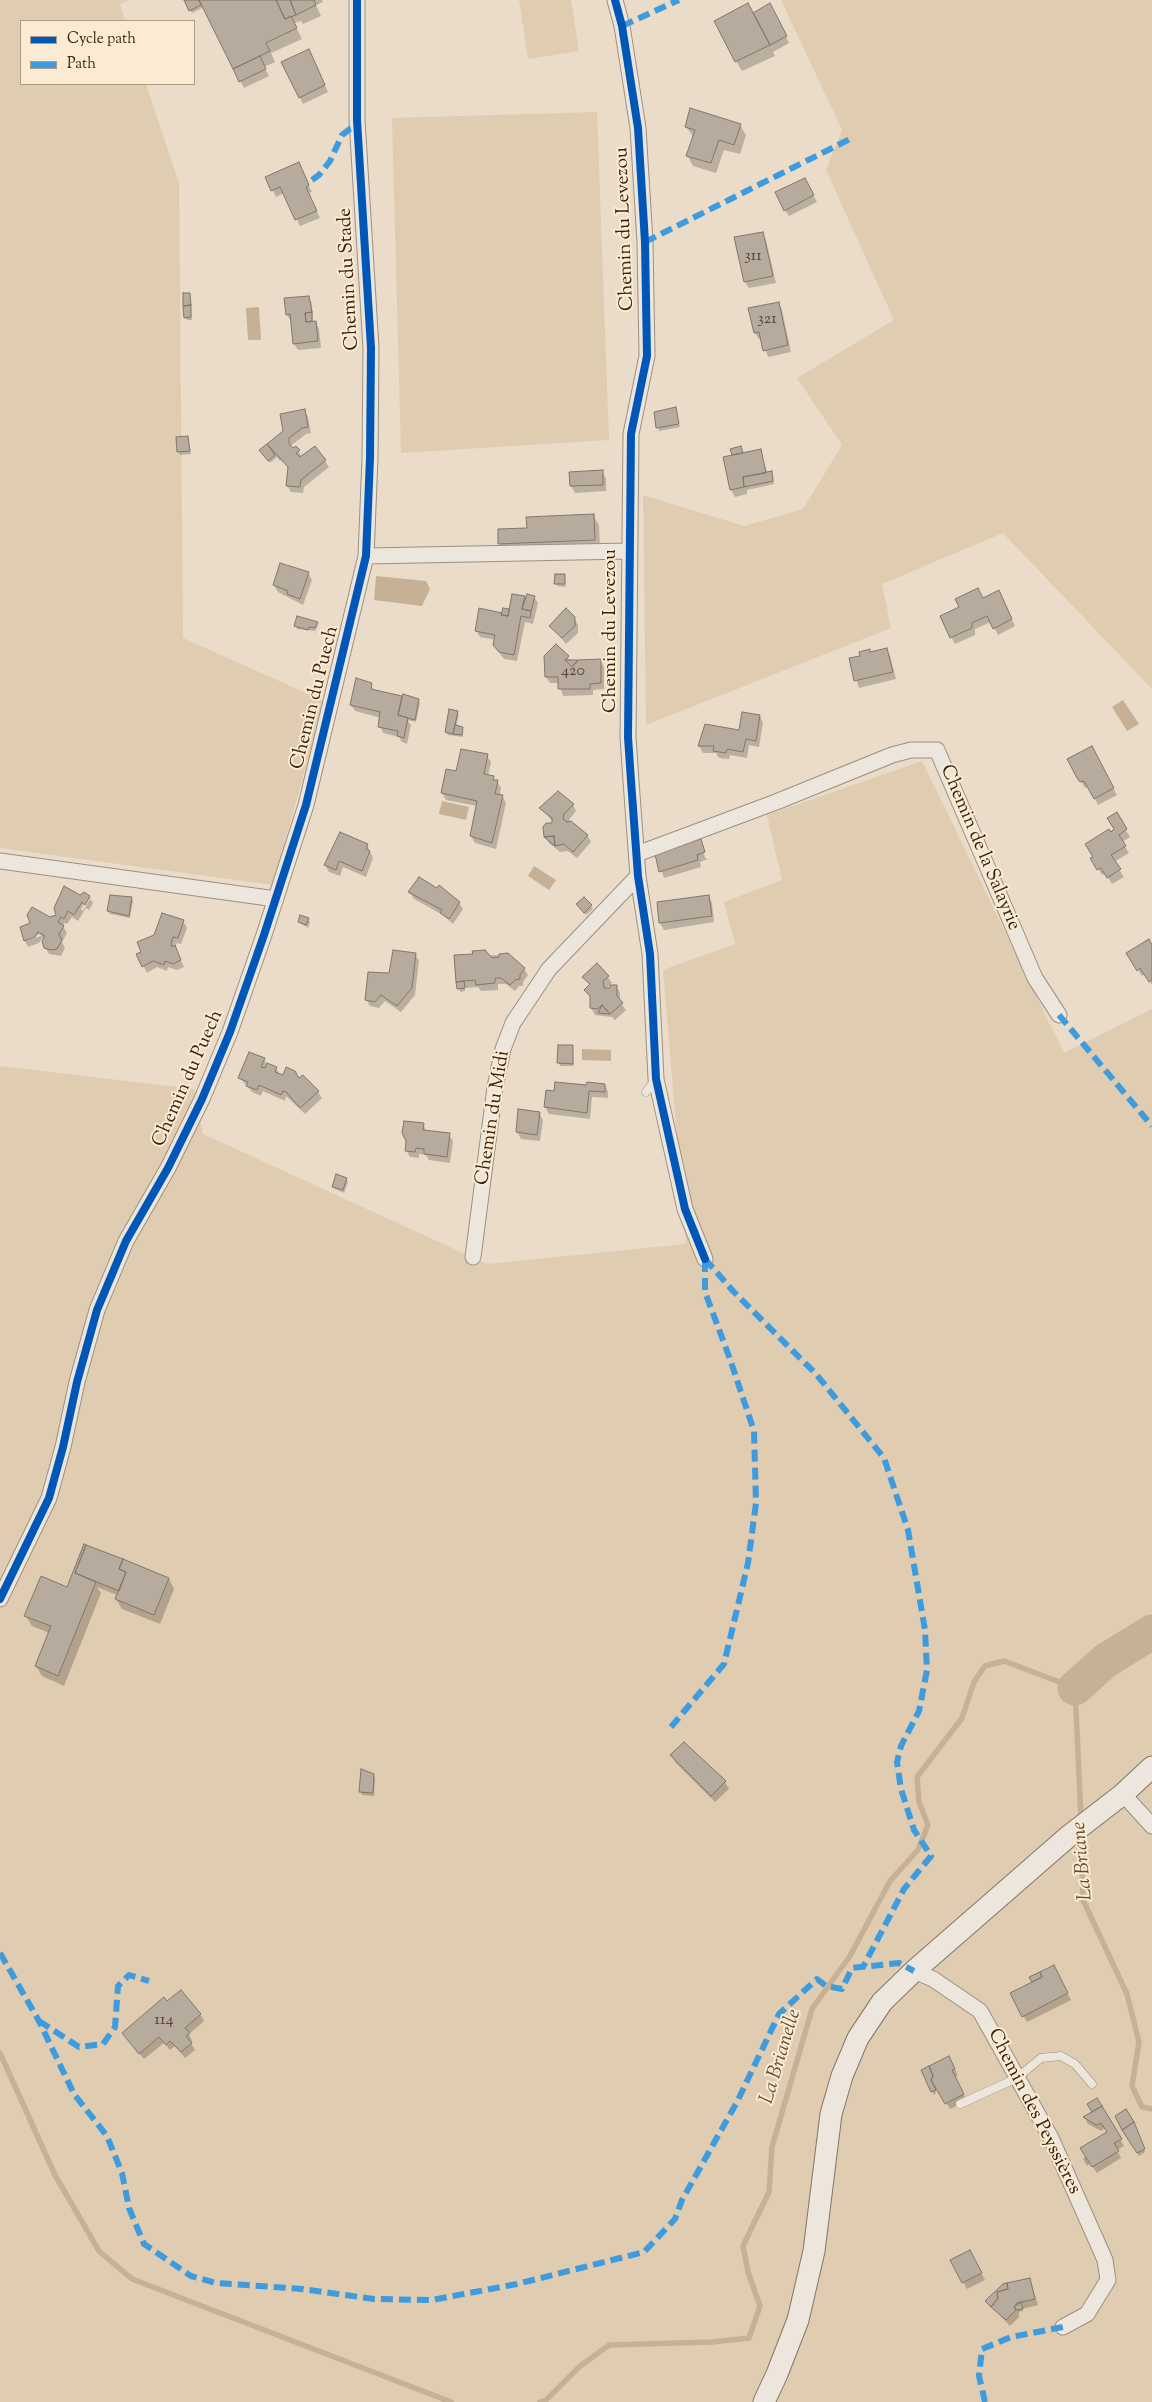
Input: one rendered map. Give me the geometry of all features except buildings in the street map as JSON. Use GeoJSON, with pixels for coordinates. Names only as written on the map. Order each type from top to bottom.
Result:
{"type":"FeatureCollection","features":[{"type":"Feature","properties":{"kind":"main road"},"geometry":{"type":"LineString","coordinates":[[764,2402],[777,2374],[800,2312],[814,2251],[831,2114],[842,2076],[858,2038],[882,2002],[914,1970],[1070,1835],[1123,1794],[1152,1767]]}},
{"type":"Feature","properties":{"kind":"street","name":"Chemin du Stade"},"geometry":{"type":"LineString","coordinates":[[357,0],[357,120],[371,348],[370,458],[366,556]]}},
{"type":"Feature","properties":{"kind":"street","name":"Chemin du Levezou"},"geometry":{"type":"LineString","coordinates":[[615,0],[622,26],[638,128],[645,242],[647,356],[631,434],[628,737],[638,854],[638,876],[650,954],[656,1079],[684,1209],[705,1259]]}},
{"type":"Feature","properties":{"kind":"street"},"geometry":{"type":"LineString","coordinates":[[366,556],[629,552]]}},
{"type":"Feature","properties":{"kind":"street","name":"Chemin du Puech"},"geometry":{"type":"LineString","coordinates":[[0,1599],[48,1498],[64,1447],[77,1382],[97,1310],[126,1241],[168,1168],[202,1100],[230,1032],[276,899],[306,804],[366,556]]}},
{"type":"Feature","properties":{"kind":"street","name":"Chemin de la Salayrie"},"geometry":{"type":"LineString","coordinates":[[638,854],[776,802],[892,755],[912,750],[937,750],[1035,978],[1058,1015]]}},
{"type":"Feature","properties":{"kind":"street"},"geometry":{"type":"LineString","coordinates":[[0,861],[276,899]]}},
{"type":"Feature","properties":{"kind":"street","name":"Chemin du Midi"},"geometry":{"type":"LineString","coordinates":[[473,1257],[495,1087],[503,1049],[513,1023],[549,969],[638,876]]}},
{"type":"Feature","properties":{"kind":"street"},"geometry":{"type":"LineString","coordinates":[[1123,1794],[1152,1826]]}},
{"type":"Feature","properties":{"kind":"street","name":"Chemin des Peyssières"},"geometry":{"type":"LineString","coordinates":[[914,1970],[933,1979],[980,2011],[1051,2138],[1105,2260],[1108,2280],[1087,2314],[1064,2327]]}},
{"type":"Feature","properties":{"kind":"lane"},"geometry":{"type":"LineString","coordinates":[[646,1092],[656,1079]]}},
{"type":"Feature","properties":{"kind":"lane"},"geometry":{"type":"LineString","coordinates":[[960,2104],[1017,2078],[1041,2058],[1061,2056],[1075,2064],[1092,2084]]}},
{"type":"Feature","properties":{"kind":"shaded area"},"geometry":{"type":"Polygon","coordinates":[[[0,0],[129,0],[120,4],[125,20],[20,20],[20,85],[146,85],[179,183],[183,638],[324,701],[273,885],[0,848],[0,0]]]}},
{"type":"Feature","properties":{"kind":"shaded area"},"geometry":{"type":"Polygon","coordinates":[[[519,0],[571,0],[579,51],[528,59],[519,0]]]}},
{"type":"Feature","properties":{"kind":"shaded area"},"geometry":{"type":"Polygon","coordinates":[[[781,0],[1152,0],[1152,689],[1003,533],[882,584],[891,628],[646,725],[643,495],[744,526],[803,509],[842,445],[797,378],[894,320],[826,170],[842,130],[781,0]]]}},
{"type":"Feature","properties":{"kind":"shaded area"},"geometry":{"type":"Polygon","coordinates":[[[597,112],[609,440],[401,453],[392,118],[597,112]]]}},
{"type":"Feature","properties":{"kind":"shaded area"},"geometry":{"type":"Polygon","coordinates":[[[259,307],[261,340],[248,340],[246,308],[259,307]]]}},
{"type":"Feature","properties":{"kind":"shaded area"},"geometry":{"type":"Polygon","coordinates":[[[376,576],[426,581],[430,589],[422,606],[374,600],[376,576]]]}},
{"type":"Feature","properties":{"kind":"shaded area"},"geometry":{"type":"Polygon","coordinates":[[[1123,700],[1139,724],[1127,731],[1112,707],[1123,700]]]}},
{"type":"Feature","properties":{"kind":"shaded area"},"geometry":{"type":"Polygon","coordinates":[[[922,761],[1064,1053],[1152,1009],[1152,2402],[0,2402],[0,1066],[194,1089],[203,1134],[487,1264],[686,1244],[663,970],[735,944],[724,902],[782,880],[767,815],[922,761]]]}},
{"type":"Feature","properties":{"kind":"shaded area"},"geometry":{"type":"Polygon","coordinates":[[[442,801],[469,807],[466,820],[439,814],[442,801]]]}},
{"type":"Feature","properties":{"kind":"shaded area"},"geometry":{"type":"Polygon","coordinates":[[[534,866],[556,880],[549,890],[528,876],[534,866]]]}},
{"type":"Feature","properties":{"kind":"shaded area"},"geometry":{"type":"Polygon","coordinates":[[[582,1049],[611,1050],[611,1061],[582,1060],[582,1049]]]}},
{"type":"Feature","properties":{"kind":"waterway","name":"La Briane"},"geometry":{"type":"LineString","coordinates":[[1075,1688],[1105,1661],[1152,1632]]}},
{"type":"Feature","properties":{"kind":"waterway","name":"La Brianelle"},"geometry":{"type":"LineString","coordinates":[[540,2402],[546,2400],[579,2367],[609,2345],[712,2342],[749,2338],[760,2306],[748,2272],[743,2246],[769,2192],[772,2147],[812,2009],[850,1956],[890,1881],[918,1850],[928,1825],[919,1802],[917,1777],[962,1718],[974,1682],[985,1666],[1004,1661],[1075,1688],[1081,1819]]}},
{"type":"Feature","properties":{"kind":"waterway","name":"La Briane"},"geometry":{"type":"LineString","coordinates":[[1081,1833],[1083,1900],[1127,1994],[1139,2042],[1132,2086],[1142,2107],[1152,2109]]}},
{"type":"Feature","properties":{"kind":"waterway"},"geometry":{"type":"LineString","coordinates":[[0,2053],[55,2175],[99,2251],[132,2279],[451,2402]]}},
{"type":"Feature","properties":{"kind":"marked path"},"geometry":{"type":"LineString","coordinates":[[622,26],[679,0]]}},
{"type":"Feature","properties":{"kind":"marked path"},"geometry":{"type":"LineString","coordinates":[[312,180],[319,175],[330,161],[342,135],[350,129],[358,127]]}},
{"type":"Feature","properties":{"kind":"marked path"},"geometry":{"type":"LineString","coordinates":[[645,242],[854,137]]}},
{"type":"Feature","properties":{"kind":"marked path"},"geometry":{"type":"LineString","coordinates":[[1059,1015],[1152,1126]]}},
{"type":"Feature","properties":{"kind":"marked path"},"geometry":{"type":"LineString","coordinates":[[705,1259],[733,1291],[816,1374],[884,1458],[908,1530],[925,1630],[927,1670],[919,1711],[901,1746],[897,1762],[901,1789],[914,1830],[931,1856],[904,1889],[863,1967]]}},
{"type":"Feature","properties":{"kind":"marked path"},"geometry":{"type":"LineString","coordinates":[[671,1727],[724,1664],[748,1563],[756,1503],[754,1431],[705,1292],[705,1259]]}},
{"type":"Feature","properties":{"kind":"marked path"},"geometry":{"type":"LineString","coordinates":[[0,1953],[39,2021],[74,2094],[107,2136],[122,2173],[129,2208],[144,2244],[191,2276],[216,2283],[302,2289],[374,2299],[432,2300],[517,2284],[644,2252],[675,2219],[682,2200],[737,2102],[779,2014],[817,1979],[826,1986],[842,1989],[852,1968],[899,1963],[914,1971]]}},
{"type":"Feature","properties":{"kind":"marked path"},"geometry":{"type":"LineString","coordinates":[[39,2021],[79,2047],[103,2044],[115,2027],[118,1986],[129,1975],[149,1981]]}},
{"type":"Feature","properties":{"kind":"marked path"},"geometry":{"type":"LineString","coordinates":[[985,2402],[979,2376],[982,2349],[1011,2337],[1063,2327]]}},
{"type":"Feature","properties":{"kind":"cycle path"},"geometry":{"type":"LineString","coordinates":[[0,1599],[49,1498],[63,1447],[77,1382],[97,1310],[126,1241],[168,1168],[202,1099],[230,1032],[306,805],[366,556],[370,458],[371,348],[357,120],[357,0]]}},
{"type":"Feature","properties":{"kind":"cycle path"},"geometry":{"type":"LineString","coordinates":[[615,0],[622,26],[638,128],[645,242],[647,356],[631,434],[628,737],[631,781],[638,876],[650,954],[656,1079],[685,1209],[705,1259]]}}]}
